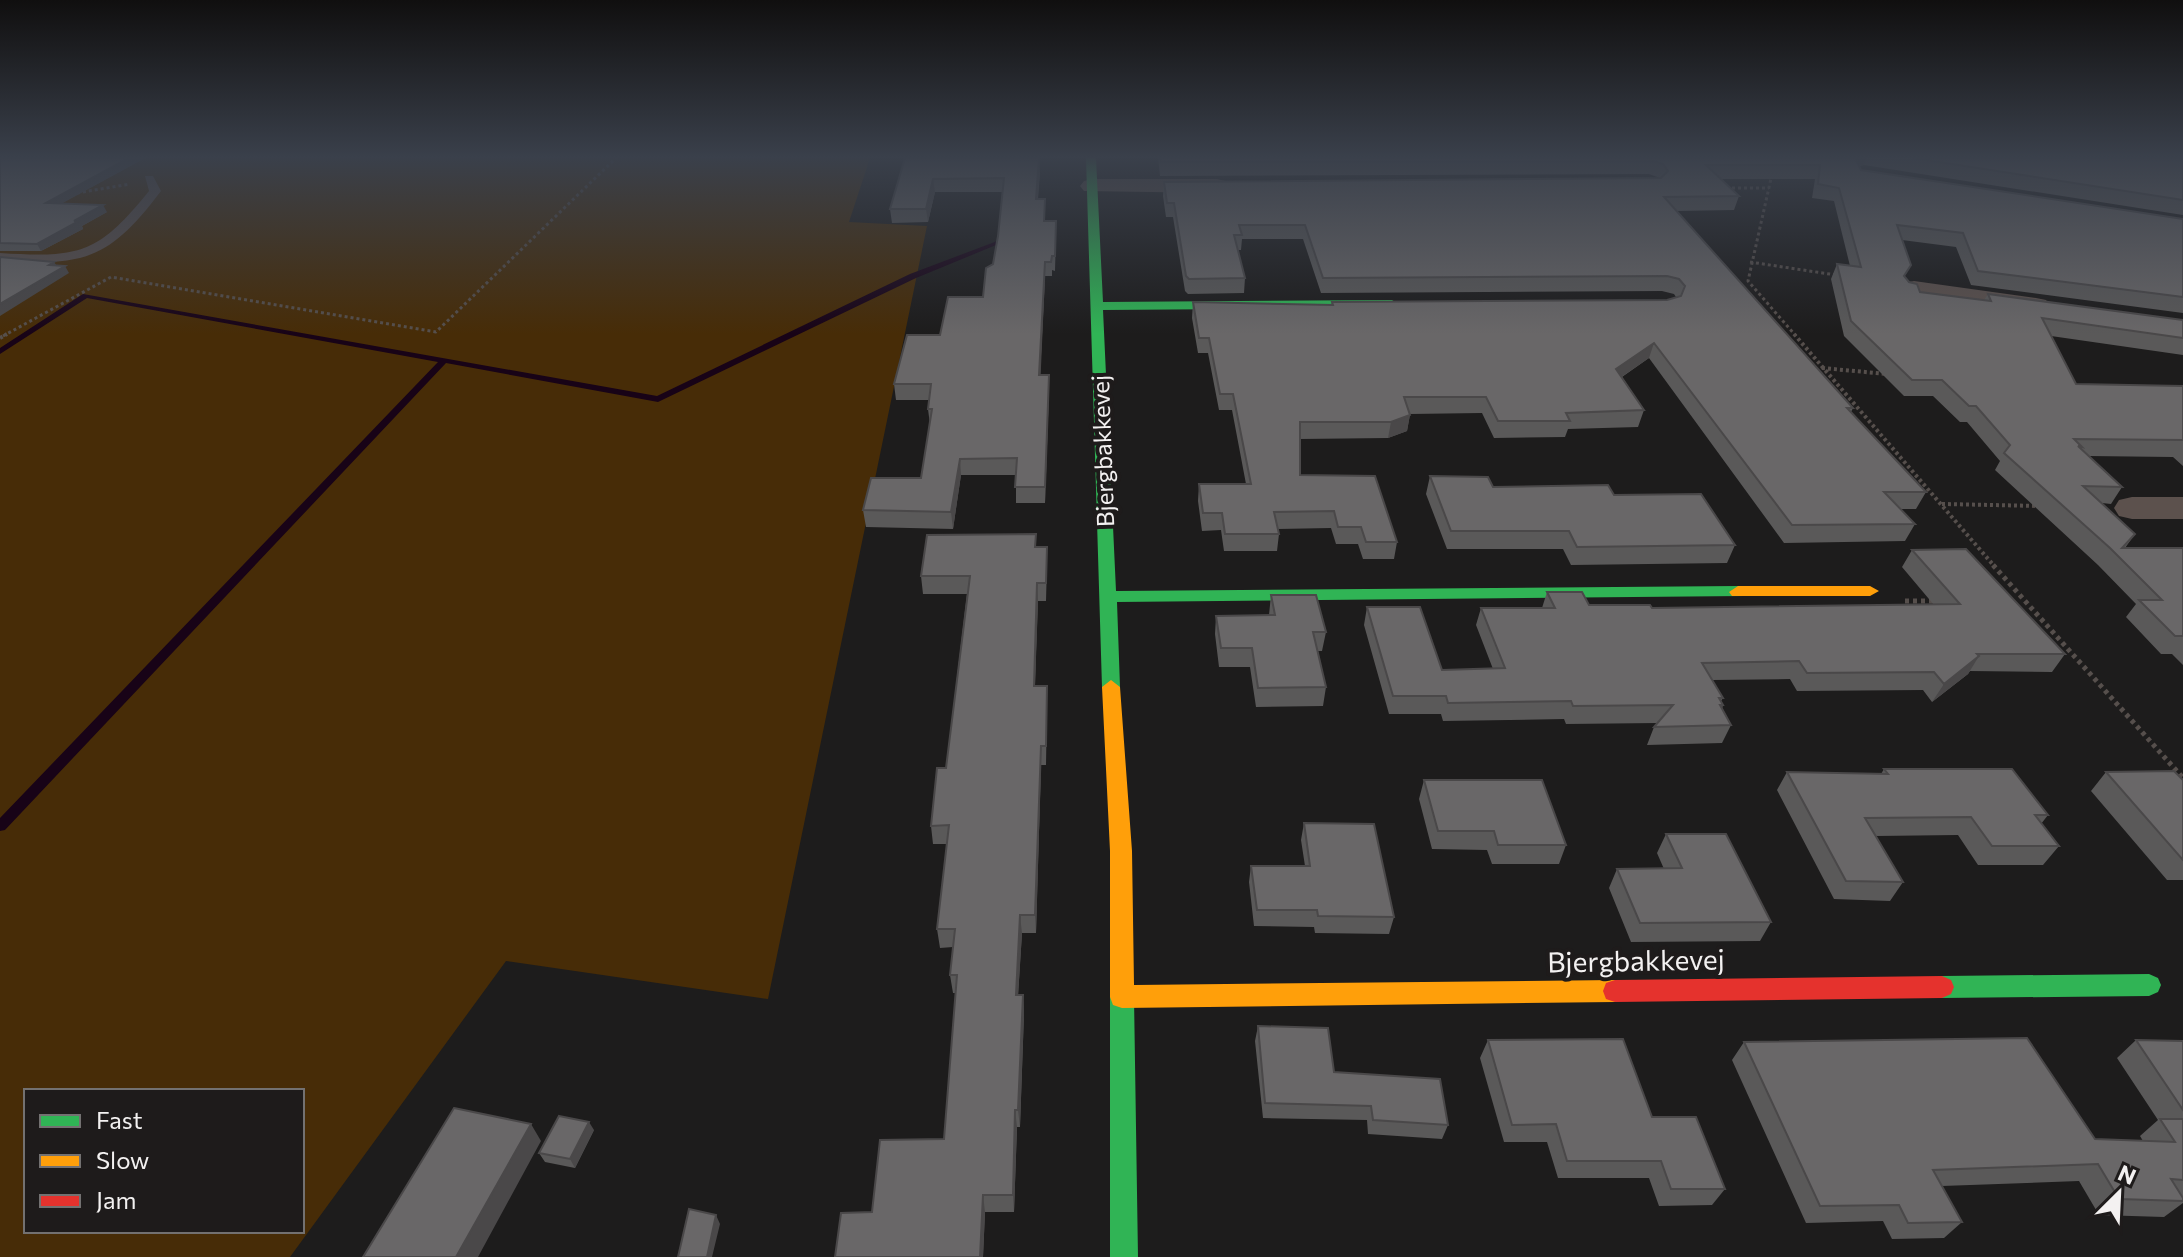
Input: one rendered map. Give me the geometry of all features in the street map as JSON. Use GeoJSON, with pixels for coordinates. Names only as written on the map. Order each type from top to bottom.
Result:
{"type":"FeatureCollection","features":[{"type":"Feature","properties":{"kind":"street","name":"Bjergbakkevej"},"geometry":{"type":"LineString","coordinates":[[1093,217],[1106,597],[1121,851],[1124,1257]]}},
{"type":"Feature","properties":{"kind":"street"},"geometry":{"type":"LineString","coordinates":[[1914,289],[2056,309]]}},
{"type":"Feature","properties":{"kind":"street"},"geometry":{"type":"LineString","coordinates":[[1096,306],[1416,304]]}},
{"type":"Feature","properties":{"kind":"street"},"geometry":{"type":"LineString","coordinates":[[2132,508],[2183,508]]}},
{"type":"Feature","properties":{"kind":"street"},"geometry":{"type":"LineString","coordinates":[[1106,597],[1870,591]]}},
{"type":"Feature","properties":{"kind":"street","name":"Bjergbakkevej"},"geometry":{"type":"LineString","coordinates":[[1124,996],[2149,985]]}},
{"type":"Feature","properties":{"kind":"lane"},"geometry":{"type":"LineString","coordinates":[[0,258],[57,260],[88,253],[113,240],[133,217]]}},
{"type":"Feature","properties":{"kind":"path"},"geometry":{"type":"LineString","coordinates":[[0,338],[111,277],[436,332],[555,217]]}},
{"type":"Feature","properties":{"kind":"path"},"geometry":{"type":"LineString","coordinates":[[1762,217],[1748,281],[2024,601],[2183,778]]}},
{"type":"Feature","properties":{"kind":"path"},"geometry":{"type":"LineString","coordinates":[[1750,262],[1837,275]]}},
{"type":"Feature","properties":{"kind":"path"},"geometry":{"type":"LineString","coordinates":[[1822,368],[1901,375]]}},
{"type":"Feature","properties":{"kind":"path"},"geometry":{"type":"LineString","coordinates":[[1941,504],[2042,506]]}},
{"type":"Feature","properties":{"kind":"path"},"geometry":{"type":"LineString","coordinates":[[1870,591],[1877,601],[1936,601]]}},
{"type":"Feature","properties":{"kind":"path"},"geometry":{"type":"LineString","coordinates":[[2010,601],[2024,601]]}},
{"type":"Feature","properties":{"kind":"shaded area"},"geometry":{"type":"Polygon","coordinates":[[[0,217],[851,217],[849,222],[927,226],[768,999],[506,961],[290,1257],[0,1257],[0,217]]]}},
{"type":"Feature","properties":{"kind":"building"},"geometry":{"type":"Polygon","coordinates":[[[0,217],[82,217],[37,244],[0,243],[0,217]]]}},
{"type":"Feature","properties":{"kind":"building"},"geometry":{"type":"Polygon","coordinates":[[[1000,217],[1044,217],[1044,221],[1056,221],[1055,256],[1052,256],[1051,262],[1045,262],[1039,375],[1049,375],[1045,487],[1015,487],[1017,458],[960,459],[951,512],[863,510],[871,478],[921,478],[932,409],[928,409],[931,384],[894,384],[907,335],[940,335],[948,297],[983,297],[986,268],[993,264],[1000,217]]]}},
{"type":"Feature","properties":{"kind":"building"},"geometry":{"type":"Polygon","coordinates":[[[1176,217],[1682,217],[1853,408],[1847,408],[1926,492],[1884,492],[1915,524],[1792,525],[1654,343],[1616,369],[1644,410],[1566,413],[1570,421],[1498,421],[1486,397],[1404,397],[1410,415],[1391,422],[1300,422],[1300,475],[1375,476],[1397,542],[1366,542],[1361,527],[1338,527],[1334,511],[1274,512],[1279,534],[1225,534],[1222,513],[1203,513],[1199,484],[1251,484],[1233,394],[1220,394],[1209,338],[1199,338],[1193,302],[1333,305],[1332,302],[1667,300],[1681,296],[1685,286],[1679,279],[1667,276],[1323,278],[1305,225],[1239,225],[1242,235],[1234,235],[1245,278],[1189,279],[1176,217]]]}},
{"type":"Feature","properties":{"kind":"building"},"geometry":{"type":"Polygon","coordinates":[[[1847,217],[2183,219],[2183,297],[1978,271],[1963,233],[1897,225],[1911,265],[1904,276],[1909,282],[1917,284],[1920,292],[1991,301],[1988,294],[2183,320],[2183,338],[2042,318],[2076,384],[2183,386],[2183,440],[2074,439],[2122,487],[2083,486],[2135,534],[2122,548],[2183,548],[2183,636],[2175,636],[2139,600],[2162,600],[2110,548],[2004,453],[2010,445],[1976,406],[1969,406],[1942,380],[1912,380],[1851,321],[1837,264],[1861,267],[1847,217]]]}},
{"type":"Feature","properties":{"kind":"building"},"geometry":{"type":"Polygon","coordinates":[[[0,257],[54,262],[49,265],[65,266],[0,304],[0,257]]]}},
{"type":"Feature","properties":{"kind":"building"},"geometry":{"type":"Polygon","coordinates":[[[1430,476],[1488,477],[1493,487],[1608,485],[1614,495],[1701,494],[1735,545],[1577,547],[1569,531],[1451,531],[1430,476]]]}},
{"type":"Feature","properties":{"kind":"building"},"geometry":{"type":"Polygon","coordinates":[[[1036,534],[1035,547],[1047,547],[1046,583],[1037,583],[1034,686],[1047,686],[1046,746],[1041,746],[1035,915],[1020,915],[1016,995],[1023,995],[1013,1195],[983,1195],[980,1257],[835,1257],[841,1213],[872,1212],[880,1140],[944,1139],[957,975],[950,975],[955,929],[937,929],[949,825],[931,826],[937,768],[946,768],[970,576],[921,576],[927,535],[1036,534]]]}},
{"type":"Feature","properties":{"kind":"building"},"geometry":{"type":"Polygon","coordinates":[[[1966,549],[2065,654],[1977,654],[1979,656],[1944,684],[1934,672],[1807,673],[1799,661],[1702,663],[1723,698],[1719,698],[1723,705],[1720,705],[1731,725],[1654,727],[1673,705],[1573,706],[1571,701],[1448,703],[1446,696],[1393,696],[1367,607],[1420,607],[1442,670],[1505,668],[1481,608],[1555,608],[1547,592],[1582,592],[1589,605],[1650,605],[1652,608],[1960,604],[1912,550],[1966,549]]]}},
{"type":"Feature","properties":{"kind":"building"},"geometry":{"type":"Polygon","coordinates":[[[1271,595],[1316,595],[1326,632],[1313,632],[1326,687],[1258,688],[1252,648],[1221,648],[1216,616],[1275,615],[1271,595]]]}},
{"type":"Feature","properties":{"kind":"building"},"geometry":{"type":"Polygon","coordinates":[[[1884,769],[2012,769],[2048,815],[2035,815],[2059,846],[1992,846],[1971,817],[1865,818],[1903,882],[1846,881],[1787,772],[1888,774],[1884,769]]]}},
{"type":"Feature","properties":{"kind":"building"},"geometry":{"type":"Polygon","coordinates":[[[2174,771],[2183,780],[2183,860],[2106,772],[2174,771]]]}},
{"type":"Feature","properties":{"kind":"building"},"geometry":{"type":"Polygon","coordinates":[[[1424,780],[1542,780],[1566,845],[1498,845],[1494,831],[1438,831],[1424,780]]]}},
{"type":"Feature","properties":{"kind":"building"},"geometry":{"type":"Polygon","coordinates":[[[1304,823],[1374,824],[1394,917],[1318,916],[1317,910],[1257,910],[1251,866],[1310,866],[1304,823]]]}},
{"type":"Feature","properties":{"kind":"building"},"geometry":{"type":"Polygon","coordinates":[[[1666,834],[1726,834],[1771,922],[1640,923],[1617,869],[1682,868],[1666,834]]]}},
{"type":"Feature","properties":{"kind":"building"},"geometry":{"type":"Polygon","coordinates":[[[1258,1026],[1328,1028],[1334,1072],[1440,1079],[1448,1125],[1373,1120],[1371,1106],[1265,1103],[1258,1026]]]}},
{"type":"Feature","properties":{"kind":"building"},"geometry":{"type":"Polygon","coordinates":[[[2027,1038],[2095,1139],[2175,1142],[2160,1119],[2183,1119],[2183,1180],[2171,1179],[2183,1201],[2119,1199],[2098,1164],[1933,1170],[1962,1222],[1908,1223],[1899,1205],[1820,1206],[1744,1042],[2027,1038]]]}},
{"type":"Feature","properties":{"kind":"building"},"geometry":{"type":"Polygon","coordinates":[[[1623,1039],[1652,1117],[1696,1117],[1725,1189],[1671,1189],[1661,1161],[1567,1161],[1556,1124],[1512,1125],[1488,1040],[1623,1039]]]}},
{"type":"Feature","properties":{"kind":"building"},"geometry":{"type":"Polygon","coordinates":[[[2136,1040],[2183,1041],[2183,1110],[2136,1040]]]}},
{"type":"Feature","properties":{"kind":"building"},"geometry":{"type":"Polygon","coordinates":[[[454,1108],[531,1124],[456,1257],[363,1257],[454,1108]]]}},
{"type":"Feature","properties":{"kind":"building"},"geometry":{"type":"Polygon","coordinates":[[[559,1116],[589,1122],[570,1159],[539,1153],[559,1116]]]}},
{"type":"Feature","properties":{"kind":"building"},"geometry":{"type":"Polygon","coordinates":[[[689,1209],[716,1215],[707,1257],[678,1257],[689,1209]]]}},
{"type":"Feature","properties":{"kind":"waterway"},"geometry":{"type":"LineString","coordinates":[[0,352],[86,296],[658,399],[913,276],[1010,238]]}},
{"type":"Feature","properties":{"kind":"waterway"},"geometry":{"type":"LineString","coordinates":[[0,826],[443,362]]}},
{"type":"Feature","properties":{"kind":"traffic: fast"},"geometry":{"type":"LineString","coordinates":[[1093,217],[1111,687]]}},
{"type":"Feature","properties":{"kind":"traffic: fast"},"geometry":{"type":"LineString","coordinates":[[1096,306],[1392,304]]}},
{"type":"Feature","properties":{"kind":"traffic: fast"},"geometry":{"type":"LineString","coordinates":[[1106,597],[1738,592]]}},
{"type":"Feature","properties":{"kind":"traffic: fast"},"geometry":{"type":"LineString","coordinates":[[1942,987],[2149,985]]}},
{"type":"Feature","properties":{"kind":"traffic: fast"},"geometry":{"type":"LineString","coordinates":[[1122,997],[1124,1257]]}},
{"type":"Feature","properties":{"kind":"traffic: slow"},"geometry":{"type":"LineString","coordinates":[[1738,592],[1870,591]]}},
{"type":"Feature","properties":{"kind":"traffic: slow"},"geometry":{"type":"LineString","coordinates":[[1111,687],[1121,851],[1122,997]]}},
{"type":"Feature","properties":{"kind":"traffic: slow"},"geometry":{"type":"LineString","coordinates":[[1124,996],[1615,991]]}},
{"type":"Feature","properties":{"kind":"traffic: jam"},"geometry":{"type":"LineString","coordinates":[[1615,991],[1942,987]]}}]}
